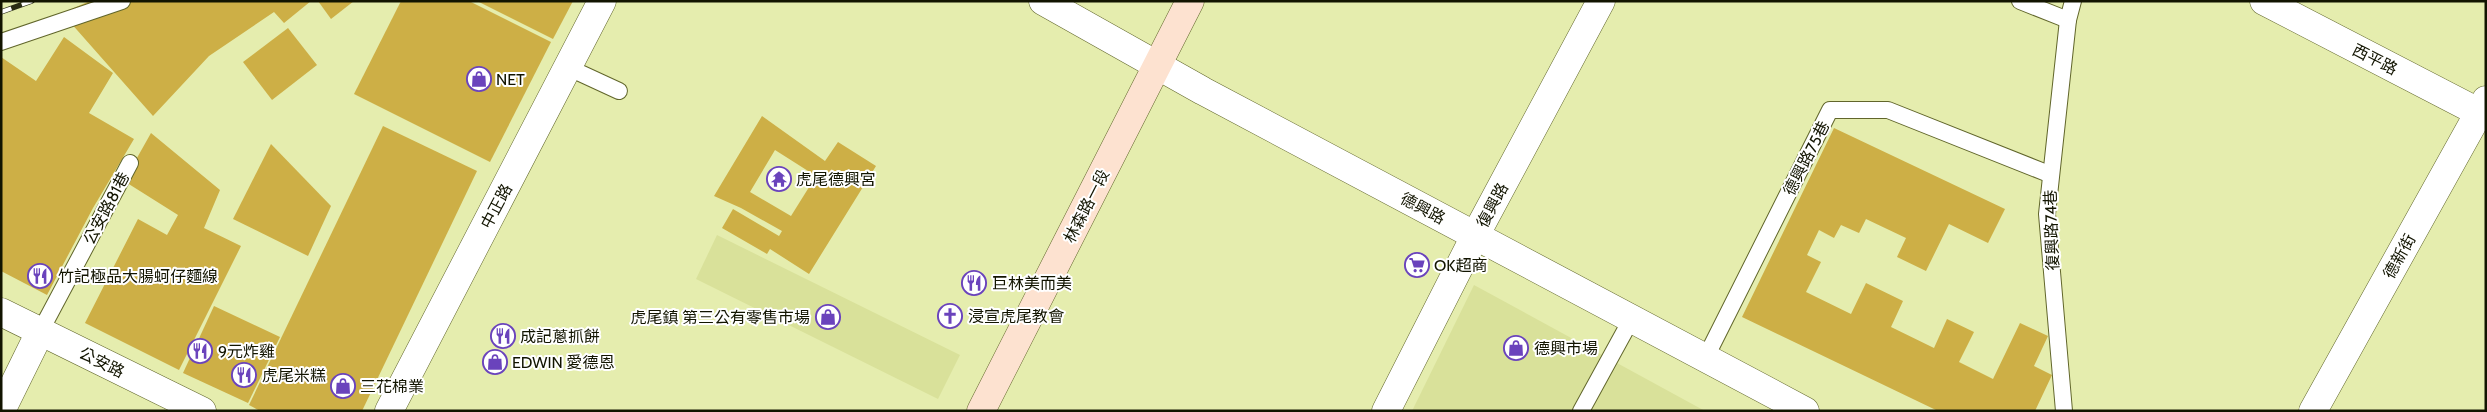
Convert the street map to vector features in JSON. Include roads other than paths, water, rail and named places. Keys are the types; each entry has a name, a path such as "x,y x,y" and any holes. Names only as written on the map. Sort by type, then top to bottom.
{"main road":[{"name":"林森路一段","path":"981,411 1190,1"}],"street":[{"name":"中正路","path":"389,411 602,1"},
{"name":"德興路","path":"1043,1 1157,63 1203,91 1632,318 1791,408"},
{"name":"復興路","path":"1386,411 1475,236 1601,1"},
{"name":"西平路","path":"2264,1 2484,110"},
{"name":"德新街","path":"2313,411 2484,110"},
{"name":"公安路","path":"1,312 202,411"},
{"path":"1,411 40,332"}],"lane":[{"path":"1,42 122,1"},
{"path":"2020,1 2068,20"},
{"name":"復興路74巷","path":"2064,411 2047,214 2068,20 2073,1"},
{"path":"567,67 618,92"},
{"name":"德興路75巷","path":"1706,359 1830,110 1888,110 2050,174"},
{"name":"公安路81巷","path":"40,332 130,163"},
{"path":"1581,411 1632,318"}],"railway":[{"path":"1,12 32,1"}],"place":[{"name":"NET","path":"479,79"},
{"name":"虎尾德興宮","path":"779,179"},
{"name":"OK超商","path":"1417,265"},
{"name":"竹記極品大腸蚵仔麵線","path":"40,276"},
{"name":"巨林美而美","path":"974,283"},
{"name":"浸宣虎尾教會","path":"950,316"},
{"name":"虎尾鎮 第三公有零售市場","path":"828,317"},
{"name":"成記蔥抓餅","path":"503,336"},
{"name":"德興市場","path":"1516,348"},
{"name":"9元炸雞","path":"200,351"},
{"name":"EDWIN 愛德恩","path":"495,362"},
{"name":"虎尾米糕","path":"244,375"},
{"name":"三花棉業","path":"343,386"}]}
